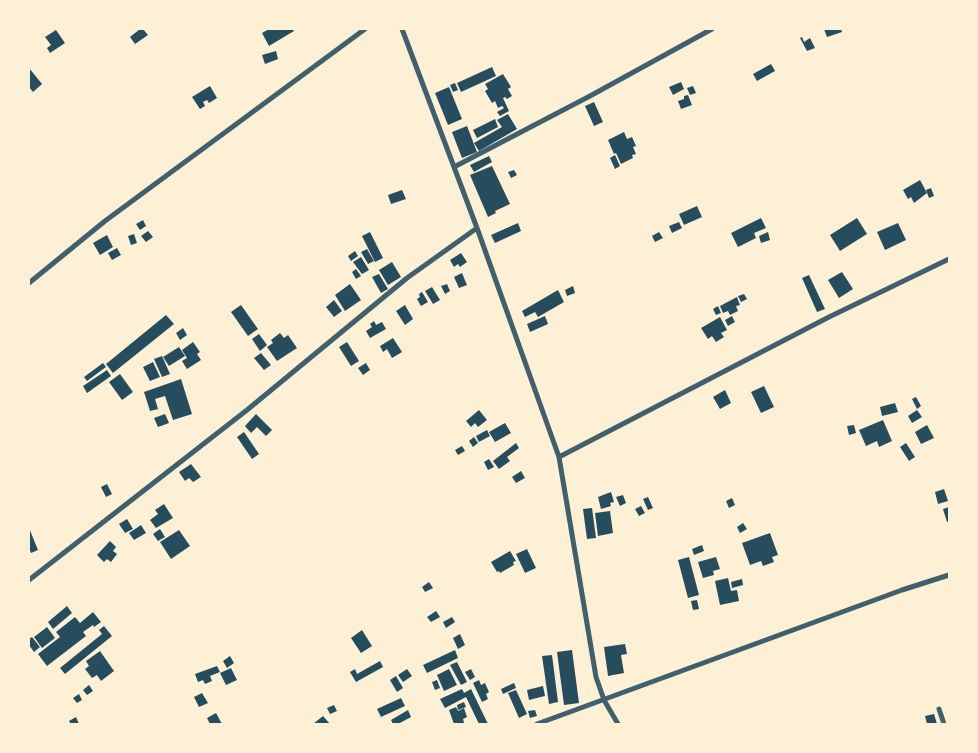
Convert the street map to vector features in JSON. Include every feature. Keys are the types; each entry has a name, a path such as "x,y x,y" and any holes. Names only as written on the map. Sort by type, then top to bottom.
{"street":[{"path":"29,283 113,215 365,29"},
{"path":"402,29 477,228 559,458 596,677 604,700 618,724"},
{"path":"454,167 590,96 712,29"},
{"path":"29,580 246,410 407,278 477,228"},
{"path":"559,458 829,317 949,259"},
{"path":"538,724 893,593 949,575"},
{"path":"939,709 944,724"}],"building":[{"path":"140,29 143,29 148,35 135,44 130,37"},
{"path":"269,29 293,29 294,31 269,46 262,33"},
{"path":"824,29 841,29 842,32 827,37"},
{"path":"56,30 65,43 50,53 47,48 51,45 45,37"},
{"path":"802,37 804,42 810,38 815,48 807,51 800,38"},
{"path":"276,51 278,59 265,64 262,55"},
{"path":"771,64 775,71 757,81 753,74"},
{"path":"492,67 496,76 461,92 457,83"},
{"path":"29,68 42,84 33,92 29,87"},
{"path":"503,74 511,87 508,89 512,96 507,99 503,98 509,111 500,116 497,112 504,108 502,106 498,108 495,101 492,103 485,91 488,89 485,84"},
{"path":"681,82 684,89 673,95 669,87"},
{"path":"455,83 458,90 453,92 450,85"},
{"path":"210,86 217,98 209,103 207,100 203,102 205,106 200,109 192,97"},
{"path":"693,86 696,93 690,95 687,88"},
{"path":"449,87 462,119 448,125 435,93"},
{"path":"688,95 692,105 681,109 678,101"},
{"path":"594,102 603,122 594,126 585,106"},
{"path":"508,114 517,129 479,151 474,143 502,127 497,120"},
{"path":"495,119 498,127 477,138 473,130"},
{"path":"467,126 477,152 462,158 452,132"},
{"path":"624,132 627,139 632,137 636,146 633,147 636,154 632,155 633,158 621,164 608,140"},
{"path":"615,155 620,166 615,169 610,158"},
{"path":"489,156 492,162 474,172 470,165"},
{"path":"492,166 510,204 495,211 496,213 488,217 470,175"},
{"path":"514,170 517,175 511,178 508,172"},
{"path":"920,180 927,193 914,203 911,197 908,199 903,190"},
{"path":"931,188 934,196 929,198 926,190"},
{"path":"402,190 406,199 391,204 388,195"},
{"path":"697,206 702,217 684,225 679,214"},
{"path":"761,218 766,228 754,233 756,238 738,247 731,233"},
{"path":"857,218 867,234 840,251 830,235"},
{"path":"143,220 146,226 140,230 136,224"},
{"path":"679,222 682,228 672,233 669,226"},
{"path":"518,223 521,231 495,243 491,235"},
{"path":"898,223 906,240 885,250 877,232"},
{"path":"148,231 153,237 146,242 141,236"},
{"path":"370,232 383,258 375,262 362,236"},
{"path":"659,232 663,238 655,242 652,236"},
{"path":"768,232 770,240 761,243 759,236"},
{"path":"134,234 137,243 131,245 128,236"},
{"path":"107,235 113,247 100,255 93,243"},
{"path":"117,248 121,255 112,260 108,253"},
{"path":"367,249 374,261 368,264 361,252"},
{"path":"355,251 358,256 351,261 348,256"},
{"path":"461,253 467,262 460,267 458,264 454,267 450,260"},
{"path":"361,257 369,270 362,274 353,262"},
{"path":"392,262 401,277 388,285 379,270"},
{"path":"356,269 361,276 356,279 352,272"},
{"path":"842,272 853,289 839,298 828,280"},
{"path":"462,273 467,285 459,288 454,277"},
{"path":"379,274 388,289 381,293 372,277"},
{"path":"809,275 825,309 817,312 802,278"},
{"path":"350,284 361,300 345,311 335,295"},
{"path":"447,284 450,291 445,294 441,286"},
{"path":"573,286 575,293 567,296 565,290"},
{"path":"432,287 440,300 433,304 425,291"},
{"path":"558,290 564,302 538,317 535,312 525,317 522,311"},
{"path":"422,292 428,302 421,306 417,299"},
{"path":"744,294 747,299 741,302 738,296"},
{"path":"737,297 740,305 736,306 738,311 730,315 728,311 723,313 720,306"},
{"path":"334,300 342,311 334,317 326,307"},
{"path":"241,305 258,329 248,336 231,312"},
{"path":"405,305 413,319 405,325 396,311"},
{"path":"718,306 721,313 716,315 713,309"},
{"path":"166,315 174,324 113,373 106,364"},
{"path":"545,316 548,324 530,332 527,324"},
{"path":"732,316 735,322 728,326 725,320"},
{"path":"720,317 727,330 721,333 724,337 716,342 712,336 708,339 701,328"},
{"path":"374,321 376,325 382,322 386,329 370,338 366,331 372,327 370,324"},
{"path":"183,328 187,335 180,340 176,333"},
{"path":"280,333 284,338 288,335 297,348 277,361 267,347 273,343 271,340"},
{"path":"259,334 267,345 260,351 252,339"},
{"path":"393,338 402,352 392,358 387,349 383,352 380,346"},
{"path":"193,342 200,352 197,354 201,360 187,369 182,361 187,358 182,350"},
{"path":"347,342 359,361 351,366 339,347"},
{"path":"179,347 185,356 169,366 163,357"},
{"path":"261,353 271,365 264,370 254,358"},
{"path":"162,356 170,374 162,377 154,359"},
{"path":"153,362 160,377 150,381 143,367"},
{"path":"103,363 106,367 87,381 84,377"},
{"path":"366,363 370,370 363,375 358,368"},
{"path":"107,370 111,376 87,393 83,386"},
{"path":"120,374 133,392 122,400 109,382"},
{"path":"181,379 192,414 173,420 165,396 155,399 158,409 150,411 144,392"},
{"path":"764,386 774,407 761,413 751,392"},
{"path":"725,390 731,403 720,409 713,397"},
{"path":"916,397 921,406 917,409 912,399"},
{"path":"895,403 898,412 882,416 880,407"},
{"path":"479,410 487,420 478,427 475,423 471,427 466,421"},
{"path":"917,410 922,417 912,423 908,416"},
{"path":"165,414 169,423 158,427 154,418"},
{"path":"256,414 272,430 266,436 257,427 251,433 245,426"},
{"path":"883,420 892,441 879,447 877,441 866,446 859,430"},
{"path":"505,423 511,433 495,442 489,432"},
{"path":"854,425 856,433 849,435 847,426"},
{"path":"927,425 934,438 921,444 915,432"},
{"path":"487,430 490,436 479,442 476,436"},
{"path":"244,432 259,454 252,459 237,437"},
{"path":"474,437 478,443 473,447 469,441"},
{"path":"516,443 519,448 507,457 510,461 499,469 493,461"},
{"path":"906,443 915,457 909,461 900,447"},
{"path":"462,446 465,451 458,455 455,450"},
{"path":"489,459 494,467 488,470 484,462"},
{"path":"191,464 201,477 193,482 189,478 185,481 179,472"},
{"path":"521,471 525,478 516,483 512,477"},
{"path":"107,484 112,494 106,497 101,487"},
{"path":"944,489 948,501 938,504 935,492"},
{"path":"611,492 614,502 610,503 611,506 601,509 598,497"},
{"path":"623,495 626,503 620,506 616,497"},
{"path":"648,497 653,508 648,510 643,499"},
{"path":"732,498 735,505 729,508 726,501"},
{"path":"164,504 173,518 156,528 150,520 158,514 155,510"},
{"path":"641,506 645,513 639,516 635,509"},
{"path":"949,507 949,521 947,522 943,509"},
{"path":"592,508 596,538 587,539 583,509"},
{"path":"610,511 613,533 598,536 595,513"},
{"path":"127,519 133,529 125,533 119,524"},
{"path":"743,523 747,529 740,533 737,527"},
{"path":"141,525 146,533 134,540 129,533"},
{"path":"29,528 38,550 31,553 29,548"},
{"path":"160,529 165,537 158,541 153,534"},
{"path":"179,530 190,546 171,559 160,542"},
{"path":"770,533 778,555 772,557 774,562 763,566 761,561 750,565 742,543"},
{"path":"110,541 116,547 113,551 117,554 111,562 107,559 104,562 97,555"},
{"path":"702,545 704,551 694,555 692,549"},
{"path":"527,549 536,568 525,573 516,554"},
{"path":"510,551 516,561 513,562 514,565 500,573 499,571 497,572 491,562"},
{"path":"689,557 699,595 688,598 678,560"},
{"path":"716,557 720,569 713,571 714,575 703,578 698,562"},
{"path":"728,578 731,591 737,590 739,601 720,605 715,581"},
{"path":"742,579 743,585 732,588 731,582"},
{"path":"429,582 433,588 425,592 422,587"},
{"path":"697,600 699,609 693,610 691,601"},
{"path":"67,606 72,613 53,629 48,622"},
{"path":"436,611 440,617 431,622 427,617"},
{"path":"93,612 101,622 83,632 86,636 47,666 38,654 60,637 56,632 75,617 80,623"},
{"path":"452,617 455,622 446,628 443,622"},
{"path":"104,626 112,636 65,674 60,668 102,634 99,630"},
{"path":"47,627 55,638 42,648 34,637"},
{"path":"362,630 372,646 361,653 351,638"},
{"path":"460,634 465,645 458,649 453,638"},
{"path":"32,637 40,647 34,652 29,645 29,639"},
{"path":"625,644 627,654 621,655 624,673 608,676 604,647"},
{"path":"455,650 458,658 427,673 423,665"},
{"path":"572,650 579,703 564,705 557,652"},
{"path":"100,651 114,671 101,681 97,675 92,678 85,669 89,666 86,661"},
{"path":"552,655 558,702 549,704 542,656"},
{"path":"230,656 234,663 227,668 223,661"},
{"path":"380,661 383,667 356,682 350,672 355,669 357,674"},
{"path":"457,662 467,682 461,685 450,665"},
{"path":"217,666 220,672 210,676 212,681 205,684 203,680 198,682 195,674"},
{"path":"231,668 237,680 226,685 220,673"},
{"path":"407,669 412,676 403,682 398,675"},
{"path":"449,669 457,685 444,691 437,675"},
{"path":"471,669 475,677 470,680 465,672"},
{"path":"396,676 403,688 397,692 390,680"},
{"path":"437,680 440,688 435,690 432,682"},
{"path":"479,680 481,685 485,683 489,692 486,694 488,699 482,702 473,683"},
{"path":"514,683 516,688 503,694 501,689"},
{"path":"89,685 93,691 87,695 83,690"},
{"path":"543,686 545,696 529,700 527,690"},
{"path":"462,689 464,693 471,689 488,724 479,724 466,697 445,708 440,699"},
{"path":"516,690 527,714 519,718 508,693"},
{"path":"202,693 208,703 199,707 194,697"},
{"path":"79,694 82,700 77,703 73,698"},
{"path":"401,698 405,706 381,717 377,709"},
{"path":"464,702 466,707 458,710 457,705"},
{"path":"334,705 337,711 330,714 327,708"},
{"path":"456,707 458,711 464,708 467,717 463,719 464,723 454,724 449,710"},
{"path":"408,710 411,717 398,724 393,724 391,720"},
{"path":"535,710 537,716 530,718 528,711"},
{"path":"216,713 222,724 210,724 207,718"},
{"path":"934,714 937,724 927,724 925,716"},
{"path":"323,716 330,724 313,724"},
{"path":"76,717 79,724 71,724 69,721"}]}
